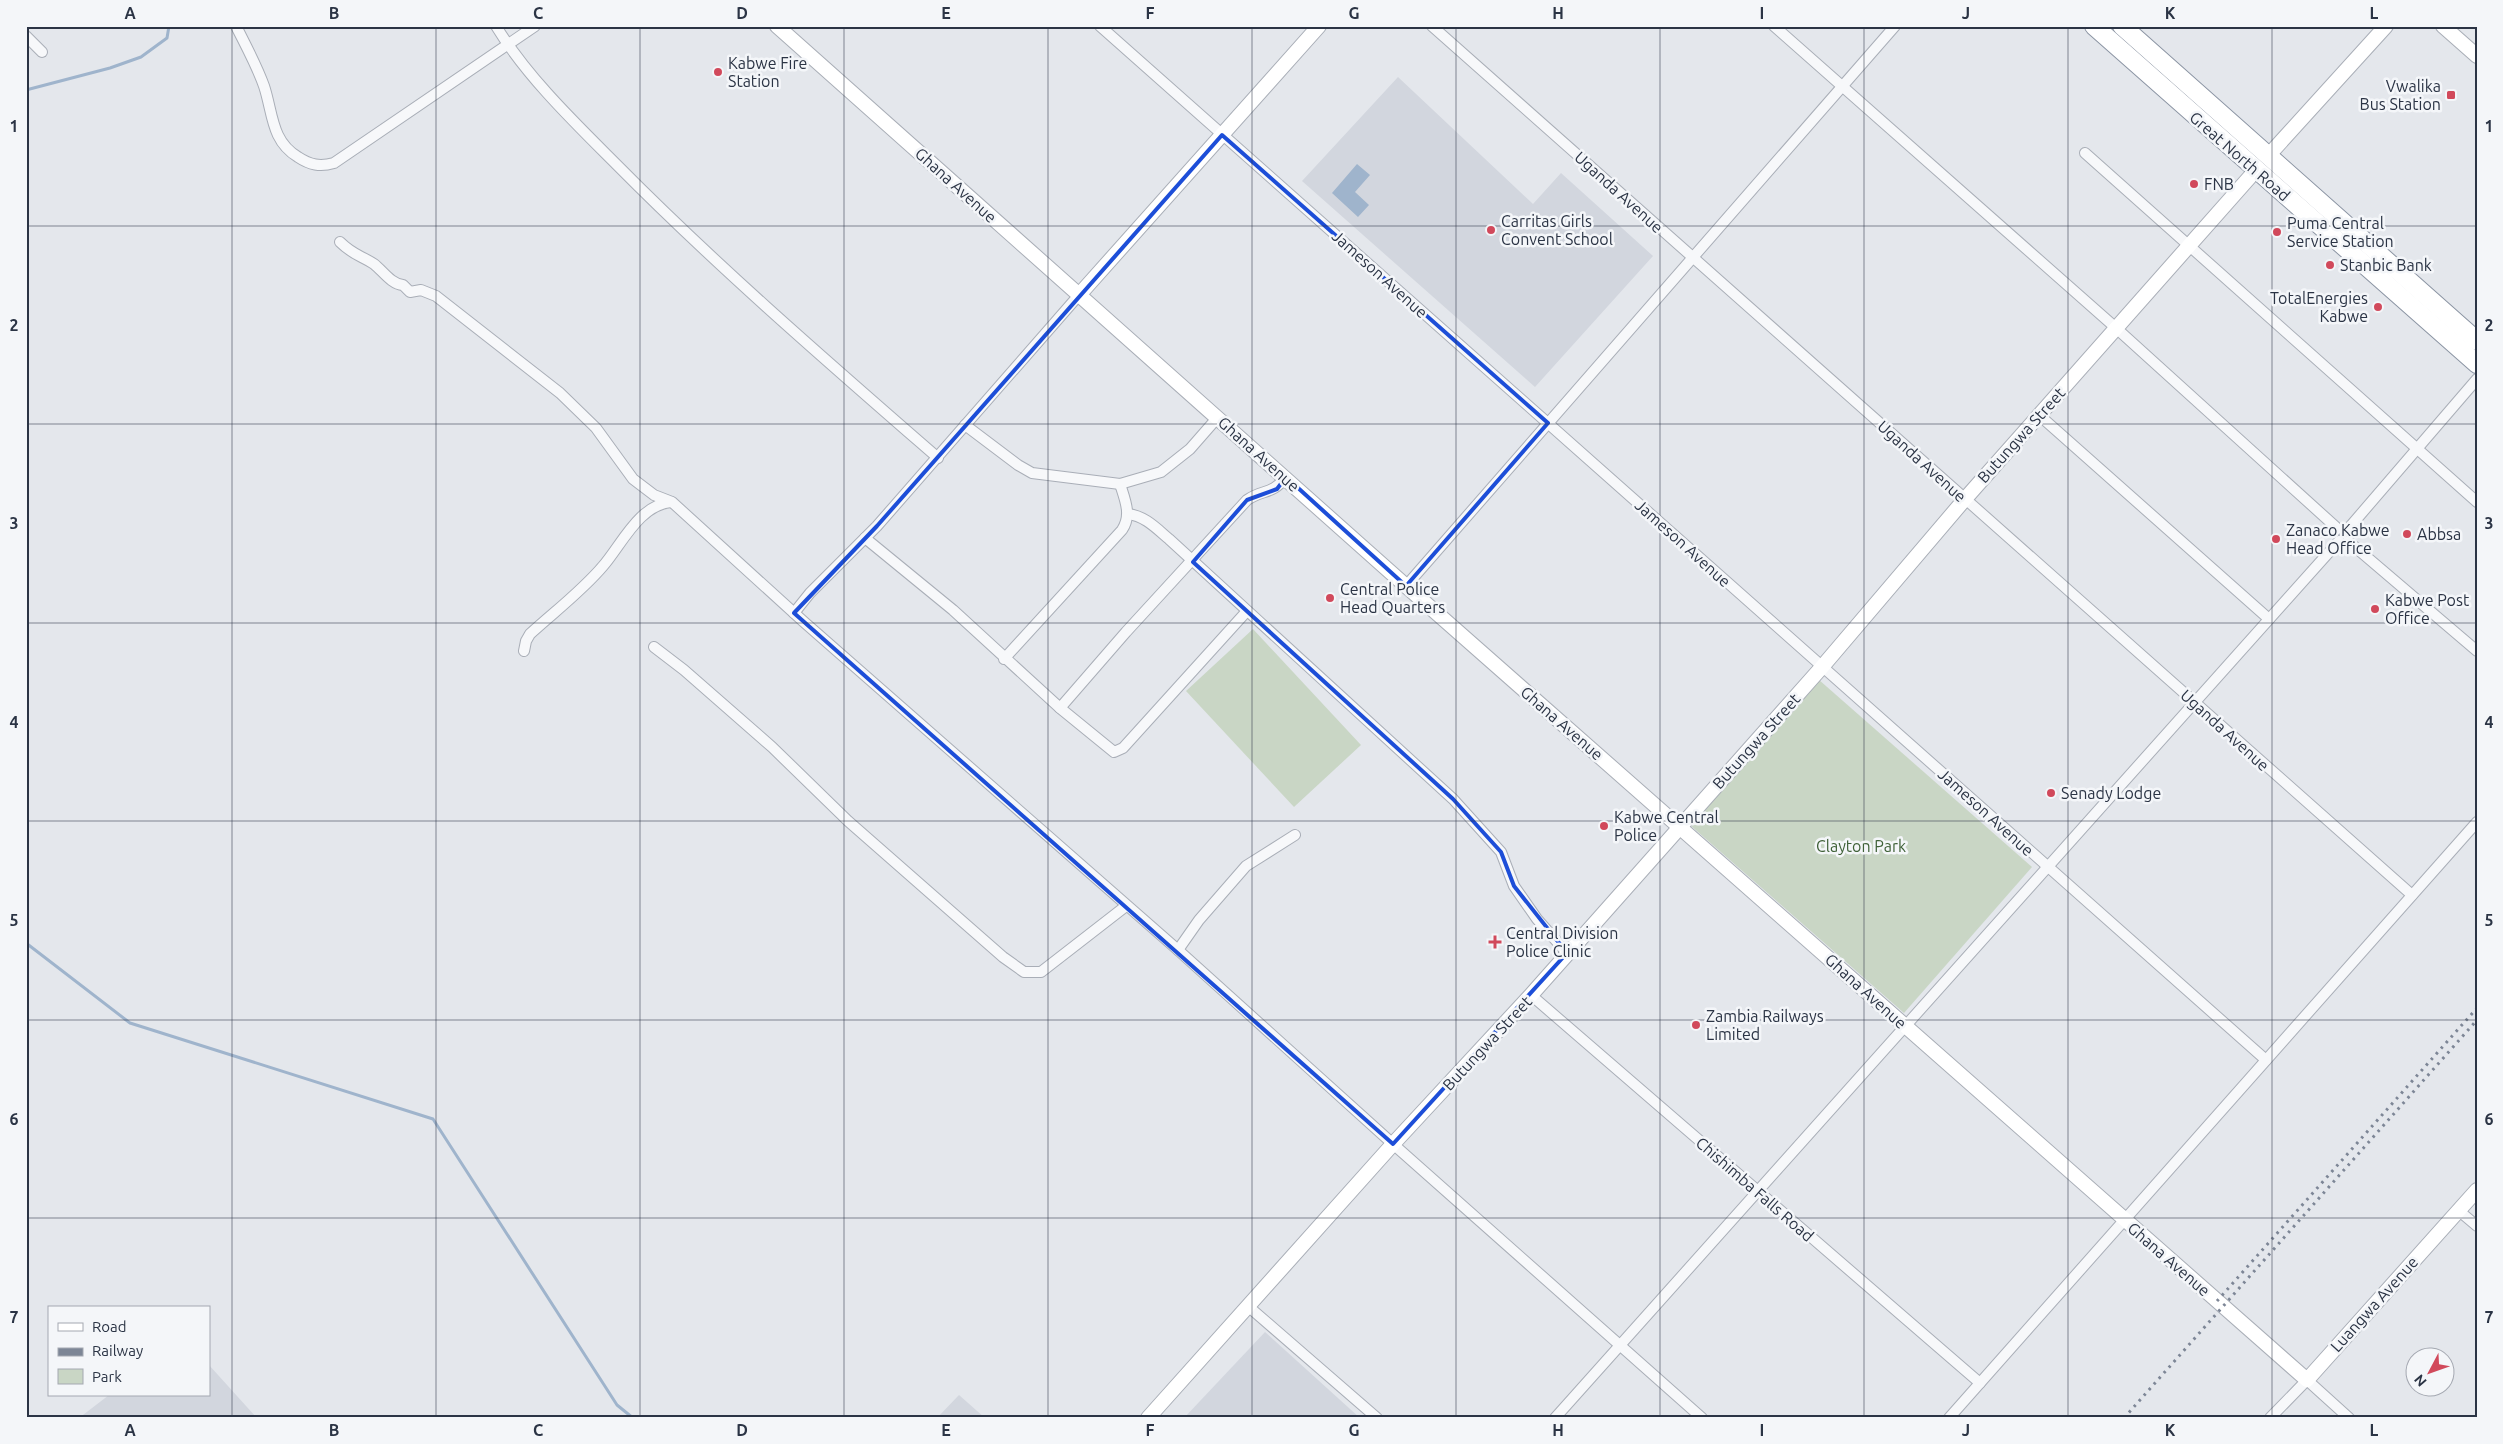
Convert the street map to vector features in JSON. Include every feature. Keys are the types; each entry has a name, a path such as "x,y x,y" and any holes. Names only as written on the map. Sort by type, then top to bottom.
{"highway":[{"name":"Great North Road","path":"2098,27 2114,44 2477,364"},
{"name":"Great North Road","path":"2125,29 2477,341"},
{"path":"2114,44 2114,38 2118,32 2125,29"},
{"path":"2349,251 2355,253 2360,250 2363,245 2362,239"},
{"path":"2370,270 2371,260 2381,256"}],"main road":[{"name":"Ghana Avenue","path":"776,26 1406,586 2307,1380"},
{"path":"1079,294 1319,26"},
{"path":"2268,156 2386,26"},
{"path":"2443,26 2477,56"},
{"name":"Butungwa Street","path":"1148,1418 1393,1144 1532,995 1679,826 1822,667 1965,499 2256,170"},
{"name":"Luangwa Avenue","path":"2307,1380 2477,1190"}],"street":[{"path":"236,26 264,87 271,119 281,143 290,153 305,162 322,166 334,163 535,26"},
{"path":"496,26 507,45 578,126 646,194 744,286 938,458"},
{"name":"Jameson Avenue","path":"1100,26 2266,1060"},
{"name":"Uganda Avenue","path":"1432,26 2412,896"},
{"path":"1774,26 2343,529"},
{"path":"1406,586 1895,26"},
{"path":"26,36 42,52"},
{"path":"2085,153 2188,247 2477,502"},
{"path":"340,242 358,257 373,264 397,285 403,285 410,292 421,290 436,296 560,393 596,428 633,479 654,495 672,502 794,613 1178,950 1702,1418"},
{"path":"794,613 810,593 865,538 938,458 1079,294"},
{"path":"2477,378 2416,449 2343,529 2335,535 2477,651"},
{"path":"2039,415 2269,619"},
{"path":"966,426 1018,465 1032,473 1120,484 1161,472 1190,449 1218,417"},
{"path":"1060,708 1126,632 1193,562 1247,500 1254,495 1277,489 1286,478"},
{"path":"1004,659 1122,530 1127,522 1128,514 1120,484"},
{"path":"524,651 530,634 603,566 623,537 657,505 672,502"},
{"path":"1128,514 1138,515 1148,521 1453,799 1501,852 1514,886 1537,919 1567,953"},
{"path":"865,538 952,610 1004,659 1108,750 1119,751 1247,611"},
{"path":"1555,1418 2194,702 2343,541"},
{"path":"654,647 684,670 765,741 848,821 1003,957 1024,972 1041,972 1126,906"},
{"path":"1949,1418 2477,822"},
{"path":"1178,950 1199,920 1246,866 1269,849 1296,835"},
{"name":"Chishimba Falls Road","path":"1532,995 1980,1383"},
{"path":"2458,1210 2477,1226"},
{"path":"1249,1306 1377,1418"},
{"name":"Luangwa Avenue","path":"2270,1418 2307,1380"},
{"name":"Ghana Avenue","path":"2307,1380 2350,1418"}],"highlighted area":[{"path":"1222,135 1548,423 1406,586 1286,477 1277,489 1247,500 1193,562 1453,799 1501,852 1514,886 1567,953 1393,1144 794,613 877,526"}],"shaded area":[{"name":"Carritas Girls Convent School","path":"1398,77 1533,204 1561,173 1653,256 1535,387 1302,181"},
{"path":"1265,1332 1360,1418 1184,1418"},
{"path":"210,1366 257,1418 79,1418 108,1396 210,1396"},
{"path":"959,1395 985,1418 937,1418"}],"green space":[{"path":"1253,629 1361,745 1294,807 1186,691"},
{"name":"Clayton Park","path":"1818,679 2032,867 1904,1013 1690,825"}],"water":[{"path":"1357,164 1370,175 1355,192 1369,205 1358,217 1332,193"}],"waterway":[{"path":"26,90 110,68 141,57 167,38 169,26"},
{"path":"26,943 130,1023 433,1119 617,1405 633,1418"}],"railway":[{"path":"2217,1301 2477,1008"},
{"path":"2124,1418 2477,1020"}],"place":[{"name":"Kabwe Fire Station","path":"718,72"},
{"name":"Vwalika Bus Station","path":"2451,95"},
{"name":"FNB","path":"2194,184"},
{"name":"Carritas Girls Convent School","path":"1491,230"},
{"name":"Puma Central Service Station","path":"2277,232"},
{"name":"Stanbic Bank","path":"2330,265"},
{"name":"TotalEnergies Kabwe","path":"2378,307"},
{"name":"Abbsa","path":"2407,534"},
{"name":"Zanaco Kabwe Head Office","path":"2276,539"},
{"name":"Central Police Head Quarters","path":"1330,598"},
{"name":"Kabwe Post Office","path":"2375,609"},
{"name":"Senady Lodge","path":"2051,793"},
{"name":"Kabwe Central Police","path":"1604,826"},
{"name":"Central Division Police Clinic","path":"1495,942"},
{"name":"Zambia Railways Limited","path":"1696,1025"}]}
